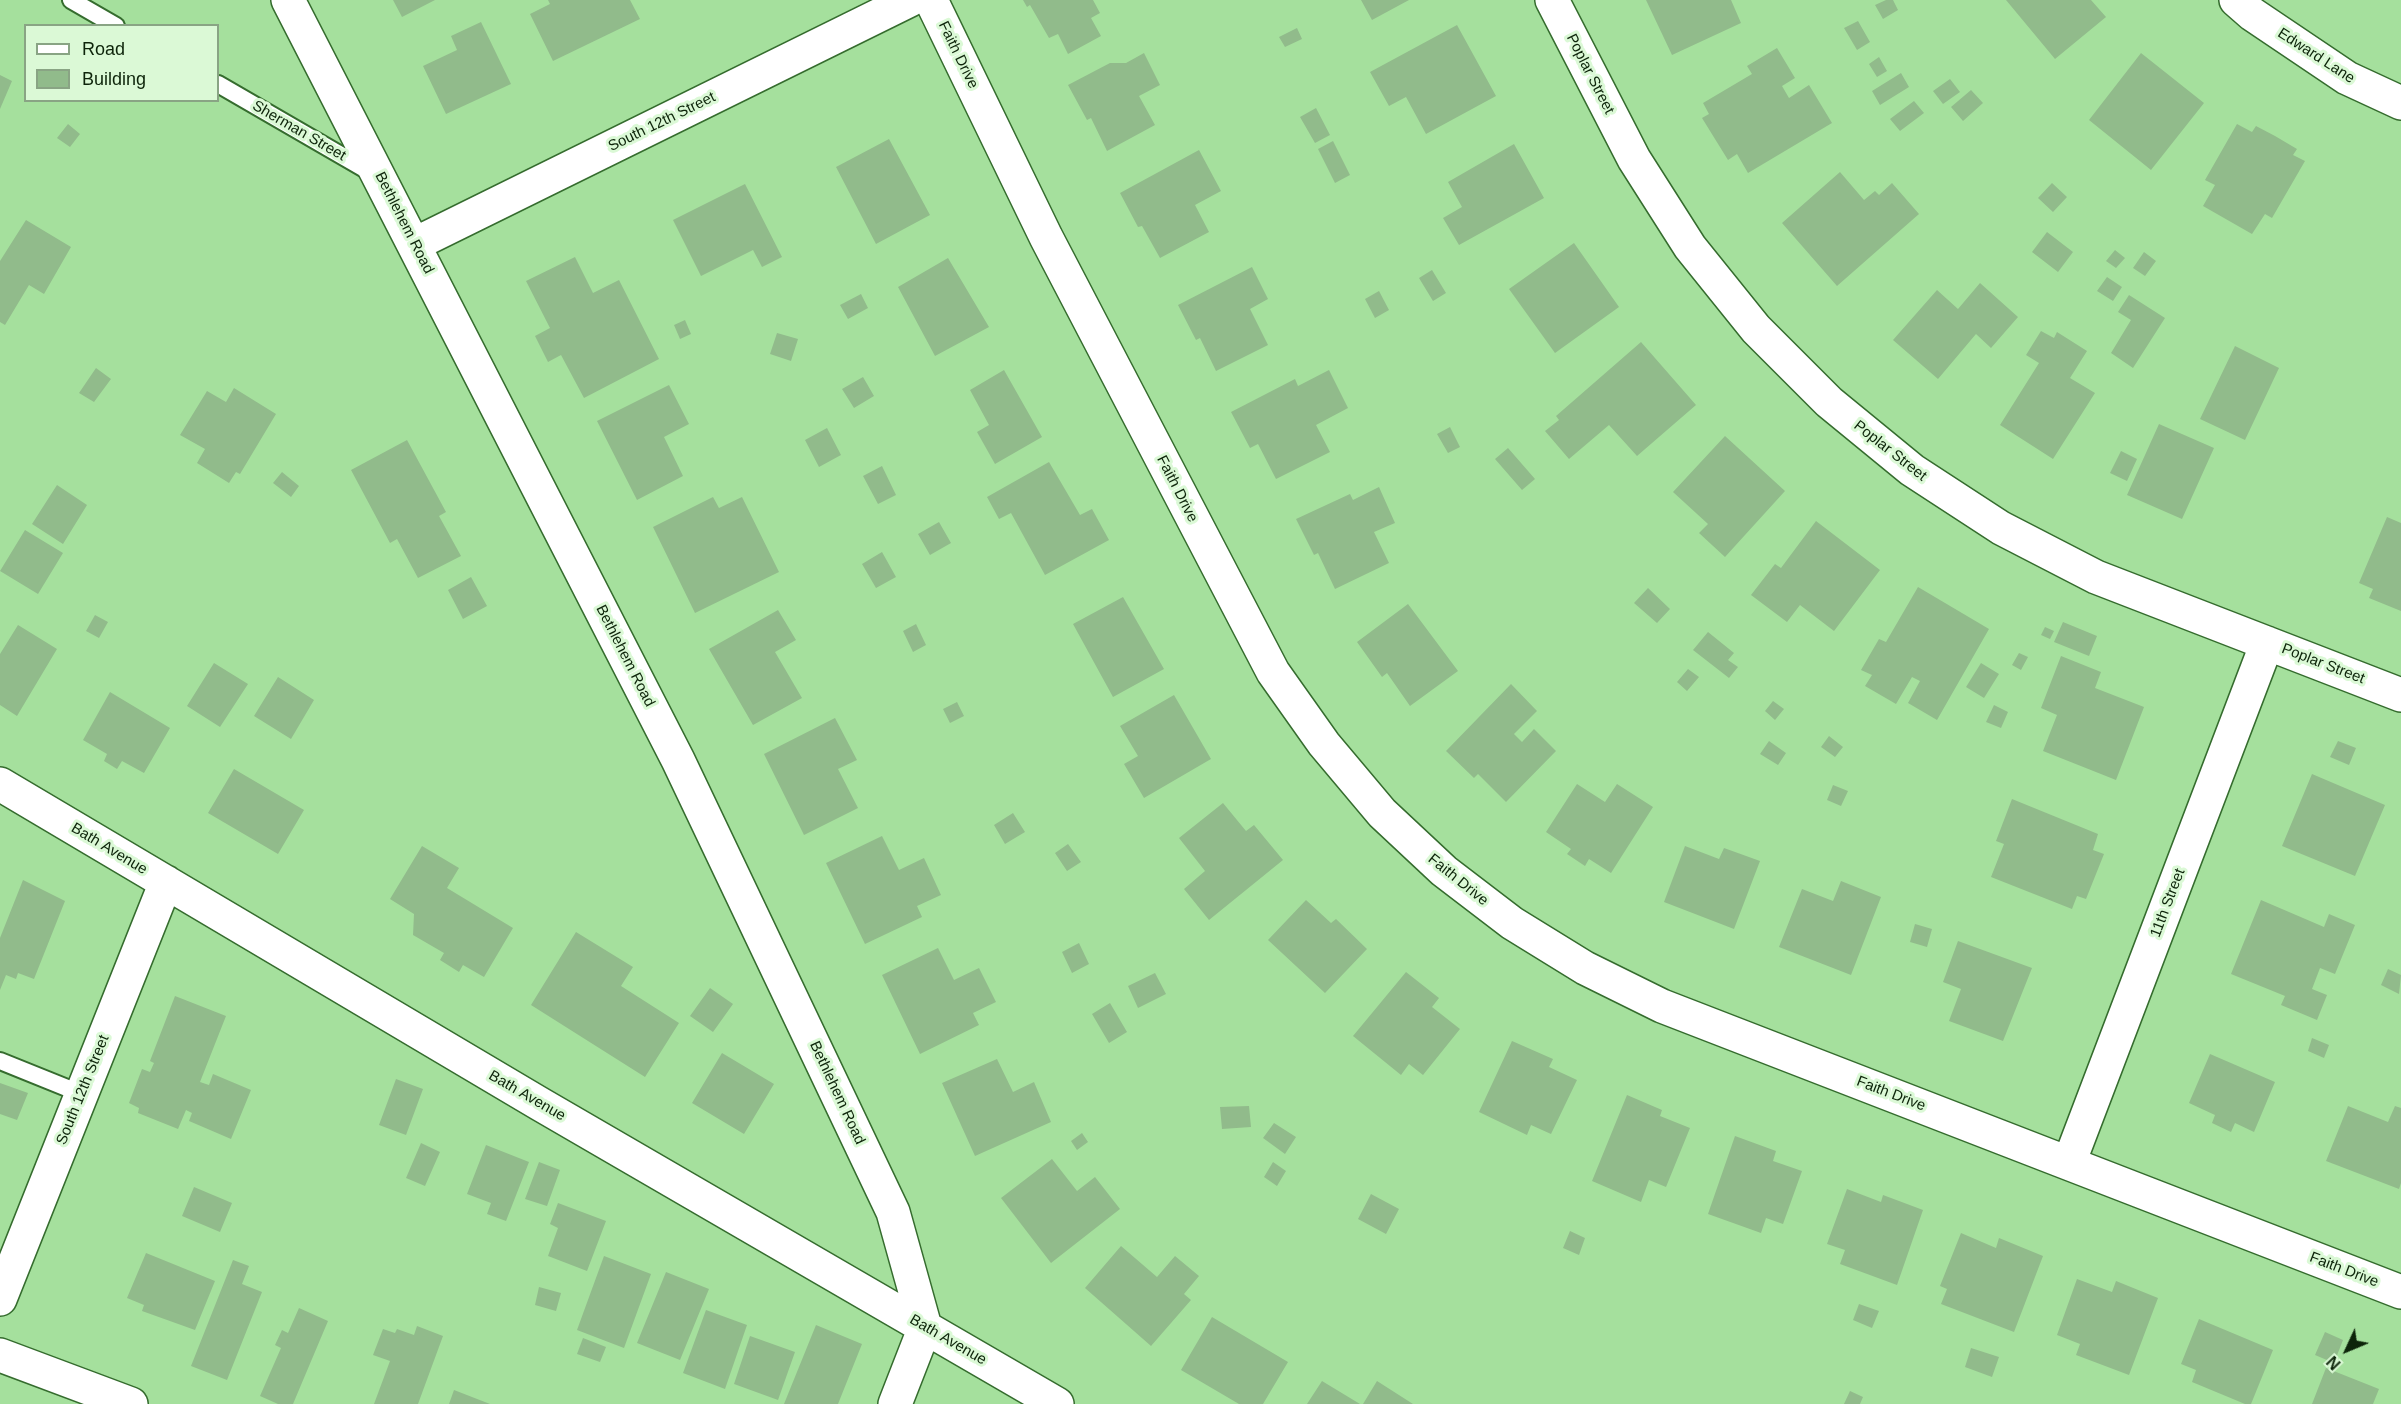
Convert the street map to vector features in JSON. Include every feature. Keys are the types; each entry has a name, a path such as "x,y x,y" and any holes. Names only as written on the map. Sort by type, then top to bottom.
{"street":[{"name":"Bethlehem Road","path":"288,0 678,760 893,1212 925,1327"},
{"name":"South 12th Street","path":"415,244 910,0"},
{"name":"Faith Drive","path":"931,0 1052,248 1273,672 1324,744 1382,813 1444,871 1495,910 1585,968 1662,1006 2401,1292"},
{"name":"Poplar Street","path":"1552,0 1634,159 1690,247 1756,328 1829,402 1912,470 2001,528 2096,577 2401,694"},
{"name":"Edward Lane","path":"2236,0 2252,15 2347,78 2401,103"},
{"name":"11th Street","path":"2069,1163 2267,643"},
{"name":"Bath Avenue","path":"0,784 540,1104 1057,1404"},
{"name":"South 12th Street","path":"0,1299 166,882"},
{"path":"895,1404 925,1327"},
{"path":"0,1355 131,1404"}],"lane":[{"path":"71,0 113,24"},
{"name":"Sherman Street","path":"219,85 381,178"},
{"path":"0,1061 82,1094"}],"building":[{"path":"393,0 435,0 402,17"},
{"path":"548,0 630,0 640,19 553,61 530,14 550,4"},
{"path":"1023,0 1093,0 1100,13 1091,18 1101,36 1068,54 1058,34 1049,38 1030,5 1027,7"},
{"path":"1361,0 1409,0 1372,20"},
{"path":"1646,0 1731,0 1741,23 1672,55"},
{"path":"1886,0 1893,0 1898,10 1883,19 1875,5"},
{"path":"2006,0 2091,0 2106,17 2055,59"},
{"path":"1858,21 1870,42 1857,50 1844,28"},
{"path":"481,22 511,84 446,114 423,66 457,50 451,36"},
{"path":"1457,25 1496,96 1426,134 1406,97 1389,106 1370,72"},
{"path":"1297,28 1302,39 1285,47 1279,37"},
{"path":"1777,48 1795,78 1782,86 1789,98 1809,85 1832,123 1748,173 1737,154 1728,160 1702,118 1709,114 1703,103 1752,74 1747,66"},
{"path":"1144,53 1160,85 1139,96 1155,125 1107,151 1091,118 1087,120 1068,85 1110,63 1126,63"},
{"path":"2141,53 2204,103 2151,170 2089,120"},
{"path":"1879,57 1887,71 1877,77 1869,64"},
{"path":"1901,73 1909,87 1880,105 1872,91"},
{"path":"0,75 12,81 0,109"},
{"path":"1950,79 1960,92 1943,104 1933,91"},
{"path":"1971,90 1983,103 1963,121 1951,107"},
{"path":"1914,101 1924,113 1900,131 1890,119"},
{"path":"1316,108 1330,135 1315,143 1300,117"},
{"path":"68,124 80,134 70,147 57,138"},
{"path":"2237,124 2252,132 2256,126 2275,136 2297,149 2293,155 2305,161 2272,218 2265,214 2252,234 2203,206 2215,185 2205,180"},
{"path":"889,139 930,215 876,244 836,167"},
{"path":"1333,141 1350,175 1335,183 1318,149"},
{"path":"1514,144 1544,198 1459,245 1443,218 1462,207 1448,182"},
{"path":"1199,150 1221,191 1195,205 1209,232 1160,258 1142,226 1138,227 1120,193"},
{"path":"1840,172 1864,200 1875,191 1879,195 1892,183 1919,214 1837,286 1782,223"},
{"path":"2052,183 2067,197 2053,212 2038,198"},
{"path":"745,184 782,257 762,267 753,250 701,276 673,220"},
{"path":"26,220 71,247 44,294 29,285 5,325 0,322 0,261"},
{"path":"2047,232 2073,252 2058,272 2032,252"},
{"path":"1574,243 1619,307 1555,353 1509,289"},
{"path":"2115,250 2125,258 2116,268 2106,261"},
{"path":"2144,252 2156,261 2145,276 2133,268"},
{"path":"575,257 593,293 619,280 659,359 584,398 561,355 548,362 535,336 550,328 526,281"},
{"path":"948,258 989,327 935,356 898,287"},
{"path":"1252,267 1268,299 1250,309 1268,345 1216,371 1200,338 1196,340 1178,305"},
{"path":"1432,270 1446,293 1433,301 1419,278"},
{"path":"2107,277 2122,287 2113,301 2097,291"},
{"path":"1980,283 2018,317 1991,348 1976,334 1938,379 1893,340 1937,290 1958,309"},
{"path":"1379,291 1389,310 1375,318 1365,299"},
{"path":"861,294 868,308 848,319 840,305"},
{"path":"2129,295 2165,318 2133,368 2111,353 2131,320 2118,312"},
{"path":"685,320 691,334 680,339 674,325"},
{"path":"2041,331 2054,338 2057,332 2087,351 2070,378 2095,393 2053,459 2000,425 2039,363 2026,355"},
{"path":"777,333 798,339 791,361 770,354"},
{"path":"1641,342 1696,405 1637,456 1609,425 1569,459 1545,431 1559,420 1556,416"},
{"path":"2235,346 2279,368 2245,440 2200,419"},
{"path":"96,368 111,379 94,402 79,393"},
{"path":"1004,370 1042,437 995,464 977,432 989,425 970,390"},
{"path":"1329,370 1348,408 1316,425 1330,452 1276,479 1258,444 1250,448 1231,412 1295,379 1298,386"},
{"path":"863,377 874,396 854,408 842,389"},
{"path":"669,385 689,424 664,437 683,476 637,500 597,421"},
{"path":"234,388 276,414 240,474 236,472 229,483 197,463 205,449 180,435 207,391 226,402"},
{"path":"2159,424 2214,448 2182,519 2127,495"},
{"path":"1450,427 1460,447 1448,453 1437,434"},
{"path":"827,428 841,455 819,467 805,440"},
{"path":"1725,436 1785,491 1725,557 1699,533 1708,524 1673,492"},
{"path":"407,440 446,512 439,516 461,556 418,578 397,539 390,543 351,470"},
{"path":"1508,448 1535,479 1522,490 1495,459"},
{"path":"2121,451 2137,459 2127,481 2110,473"},
{"path":"1049,462 1080,515 1092,509 1109,540 1045,575 1011,513 999,519 987,497"},
{"path":"882,466 896,495 878,504 863,476"},
{"path":"282,472 299,486 291,497 273,483"},
{"path":"57,485 87,505 63,544 32,524"},
{"path":"1379,487 1395,523 1374,532 1389,563 1335,589 1318,553 1314,555 1296,519 1350,494 1353,500"},
{"path":"713,497 719,508 742,497 779,572 695,613 653,527"},
{"path":"2387,517 2401,523 2401,611 2369,598 2373,589 2359,583"},
{"path":"1816,521 1880,570 1834,631 1800,605 1787,622 1751,595 1775,564 1781,568"},
{"path":"939,522 951,543 930,555 918,534"},
{"path":"25,530 63,553 38,594 0,571"},
{"path":"882,552 896,577 876,588 862,564"},
{"path":"471,577 487,606 463,619 448,590"},
{"path":"1918,587 1989,629 1937,720 1908,703 1920,681 1912,677 1896,704 1865,686 1872,675 1861,670 1879,639 1886,642"},
{"path":"1648,588 1670,609 1657,623 1634,603"},
{"path":"1123,597 1164,669 1113,697 1073,624"},
{"path":"1408,604 1458,671 1410,706 1387,673 1382,677 1357,642"},
{"path":"778,610 796,640 775,652 802,698 753,725 709,649"},
{"path":"95,615 108,622 99,638 86,631"},
{"path":"2063,622 2097,636 2089,656 2054,642"},
{"path":"916,624 926,645 913,652 903,631"},
{"path":"18,625 57,649 17,716 0,705 0,654"},
{"path":"2045,627 2054,631 2050,639 2041,635"},
{"path":"1708,632 1734,653 1728,660 1738,667 1729,678 1693,650"},
{"path":"2019,653 2028,657 2021,670 2012,665"},
{"path":"2061,656 2101,672 2095,688 2144,707 2116,780 2043,751 2057,715 2041,708"},
{"path":"214,663 248,684 220,727 187,706"},
{"path":"1981,663 1999,674 1984,698 1966,687"},
{"path":"1688,669 1699,677 1687,691 1677,682"},
{"path":"278,677 314,700 291,739 254,716"},
{"path":"1511,684 1537,711 1514,734 1522,742 1534,729 1556,751 1506,802 1478,774 1474,778 1446,751"},
{"path":"110,692 170,728 144,773 122,761 117,769 104,761 107,754 83,740"},
{"path":"1174,695 1211,759 1144,798 1124,764 1138,756 1120,726"},
{"path":"1773,701 1784,709 1775,720 1765,711"},
{"path":"957,702 964,716 950,723 943,709"},
{"path":"1994,705 2008,712 2001,728 1986,722"},
{"path":"835,718 857,760 838,769 858,808 804,835 764,754"},
{"path":"1829,736 1843,747 1835,757 1821,747"},
{"path":"1769,741 1786,753 1778,765 1760,754"},
{"path":"2338,741 2356,748 2349,765 2330,757"},
{"path":"234,769 304,810 278,854 208,813"},
{"path":"2312,774 2385,805 2355,876 2282,846"},
{"path":"1577,784 1605,802 1617,784 1653,807 1611,873 1589,859 1585,866 1567,854 1571,849 1546,832"},
{"path":"1833,785 1848,791 1841,806 1827,800"},
{"path":"2012,799 2098,834 2093,850 2104,854 2086,899 2077,896 2072,909 1991,877 2004,844 1996,841"},
{"path":"1223,803 1246,831 1254,825 1283,860 1209,920 1184,889 1205,871 1179,838"},
{"path":"1013,813 1025,832 1005,844 994,825"},
{"path":"882,836 899,870 924,858 941,895 917,906 922,917 865,944 826,863"},
{"path":"1068,844 1081,862 1067,871 1055,853"},
{"path":"422,846 459,868 447,888 513,928 484,977 463,965 459,972 440,960 444,953 413,935 414,914 390,899"},
{"path":"1685,846 1719,859 1724,848 1760,861 1734,929 1664,902"},
{"path":"23,880 65,901 34,979 18,973 16,979 6,975 0,990 0,938"},
{"path":"1841,881 1881,897 1851,975 1779,947 1802,889 1833,901"},
{"path":"1306,900 1331,923 1336,919 1367,949 1325,993 1268,940"},
{"path":"2261,900 2324,927 2329,914 2355,925 2335,974 2320,968 2312,989 2327,995 2317,1020 2281,1005 2285,996 2231,974"},
{"path":"1915,924 1932,929 1927,947 1910,942"},
{"path":"576,932 633,967 621,986 679,1023 645,1077 531,1005"},
{"path":"1958,941 2032,968 2003,1041 1949,1021 1961,989 1943,982"},
{"path":"1079,943 1089,964 1072,973 1062,952"},
{"path":"938,948 954,980 979,968 996,1002 973,1013 979,1025 920,1054 882,975"},
{"path":"2388,969 2401,975 2399,994 2381,985"},
{"path":"1406,972 1439,998 1432,1007 1460,1029 1423,1075 1409,1064 1401,1075 1353,1036"},
{"path":"1155,973 1166,994 1138,1008 1128,986"},
{"path":"710,988 733,1004 713,1032 690,1016"},
{"path":"175,996 226,1016 200,1082 209,1085 213,1074 251,1090 231,1139 189,1121 192,1113 186,1110 178,1129 138,1113 139,1108 129,1103 142,1069 150,1072 154,1063 150,1061"},
{"path":"1110,1003 1127,1032 1109,1043 1092,1014"},
{"path":"2312,1038 2329,1045 2324,1058 2308,1051"},
{"path":"1512,1041 1553,1059 1549,1067 1577,1080 1551,1134 1531,1125 1527,1135 1479,1112"},
{"path":"722,1053 774,1084 744,1134 692,1103"},
{"path":"2210,1054 2275,1082 2254,1132 2235,1123 2231,1132 2212,1123 2215,1115 2189,1103"},
{"path":"997,1059 1013,1092 1034,1082 1051,1122 975,1156 942,1083"},
{"path":"396,1079 423,1089 406,1135 379,1125"},
{"path":"0,1083 28,1093 17,1120 0,1114"},
{"path":"1627,1095 1662,1110 1660,1116 1690,1128 1666,1187 1649,1180 1641,1202 1592,1181"},
{"path":"1249,1106 1251,1127 1222,1129 1220,1107"},
{"path":"2348,1106 2388,1122 2395,1106 2401,1108 2401,1183 2399,1189 2326,1161"},
{"path":"1274,1123 1296,1137 1285,1154 1263,1138"},
{"path":"1082,1133 1088,1142 1077,1150 1071,1141"},
{"path":"1735,1136 1776,1151 1773,1161 1802,1171 1783,1224 1766,1218 1761,1233 1708,1214"},
{"path":"421,1143 440,1152 425,1186 406,1178"},
{"path":"486,1145 529,1162 506,1221 487,1214 491,1203 467,1194"},
{"path":"1052,1159 1077,1191 1095,1177 1120,1209 1051,1263 1001,1198"},
{"path":"539,1162 560,1170 547,1206 525,1199"},
{"path":"1273,1162 1286,1171 1277,1186 1264,1177"},
{"path":"194,1187 232,1203 220,1232 182,1216"},
{"path":"1847,1189 1881,1202 1883,1195 1923,1210 1897,1285 1840,1264 1845,1250 1827,1244"},
{"path":"1371,1194 1399,1209 1386,1234 1358,1219"},
{"path":"558,1203 606,1221 587,1271 548,1256 558,1228 550,1224"},
{"path":"1570,1231 1585,1238 1579,1255 1563,1248"},
{"path":"1961,1233 1996,1248 1999,1238 2043,1256 2014,1332 1941,1304 1947,1289 1940,1286"},
{"path":"1121,1246 1157,1277 1175,1256 1199,1276 1184,1294 1191,1300 1151,1346 1085,1288"},
{"path":"146,1253 215,1281 195,1330 142,1311 144,1305 127,1298"},
{"path":"604,1256 651,1274 624,1348 577,1330"},
{"path":"233,1260 249,1266 242,1284 262,1292 227,1380 191,1366"},
{"path":"666,1272 709,1289 680,1360 637,1343"},
{"path":"2077,1279 2112,1292 2116,1281 2158,1298 2129,1375 2076,1355 2080,1344 2057,1335"},
{"path":"539,1287 561,1293 556,1311 535,1305"},
{"path":"1859,1304 1879,1311 1872,1328 1853,1320"},
{"path":"299,1308 328,1321 293,1404 278,1404 260,1396 281,1348 275,1345 282,1330 288,1333"},
{"path":"706,1310 747,1325 725,1389 683,1373"},
{"path":"1212,1317 1288,1362 1263,1404 1239,1404 1181,1370"},
{"path":"2199,1319 2273,1350 2251,1404 2245,1404 2192,1382 2196,1370 2181,1364"},
{"path":"816,1325 862,1344 838,1404 784,1404"},
{"path":"417,1326 443,1336 418,1404 374,1404 390,1361 373,1355 383,1329 395,1333 397,1329 414,1335"},
{"path":"2325,1332 2343,1340 2334,1363 2315,1355"},
{"path":"750,1336 795,1352 778,1400 734,1384"},
{"path":"583,1338 606,1347 600,1362 577,1354"},
{"path":"1971,1348 1999,1357 1992,1377 1965,1367"},
{"path":"2326,1368 2379,1389 2373,1404 2312,1404"},
{"path":"1322,1381 1360,1404 1307,1404"},
{"path":"1377,1381 1413,1404 1363,1404"},
{"path":"454,1390 490,1404 449,1404"},
{"path":"1850,1391 1863,1397 1860,1404 1844,1404"}]}
